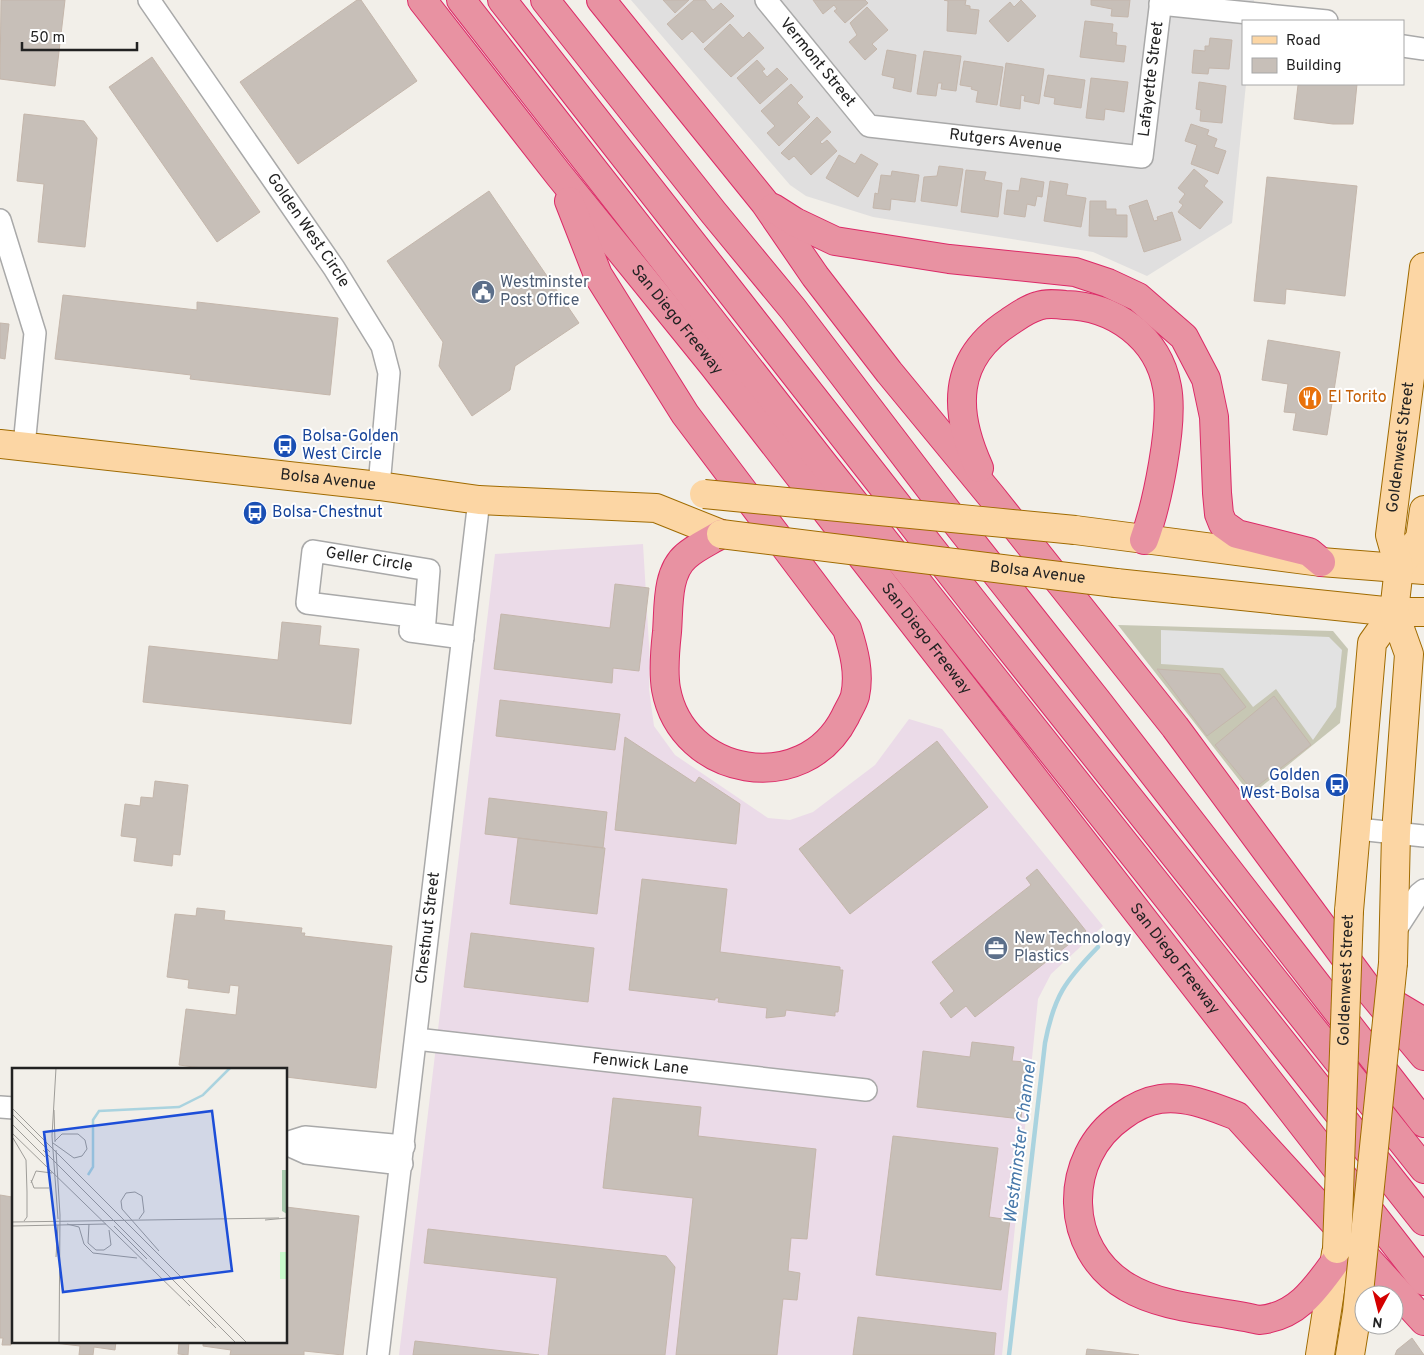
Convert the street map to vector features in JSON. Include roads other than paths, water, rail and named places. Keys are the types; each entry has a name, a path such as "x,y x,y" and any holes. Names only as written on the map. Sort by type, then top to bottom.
{"highway":[{"name":"San Diego Freeway","path":"422,0 559,175 713,365 1424,1281"},
{"path":"461,0 828,470 1424,1222"},
{"path":"502,0 788,368 1424,1169"},
{"path":"545,0 713,212 794,309 941,504 1098,702 1424,1123"},
{"path":"601,0 765,203 820,283 889,372 992,497 1175,727 1369,990 1424,1056"},
{"path":"559,175 598,275 685,414 847,629 854,650 857,674 855,697 841,725 827,743 805,759 775,768 745,768 722,760 696,745 676,716 666,689 665,649 673,578 684,557 721,534"},
{"path":"765,203 795,222 835,242 949,259 1075,272 1108,283 1138,298 1162,316 1184,337 1206,379 1214,417 1219,514 1224,524 1237,534 1309,552 1321,562"},
{"path":"656,248 695,316 713,365"},
{"path":"992,497 972,454 963,425 962,395 967,366 982,344 998,329 1028,309 1040,305 1086,306 1110,314 1129,324 1154,354 1167,386 1169,421 1150,524 1144,540"},
{"path":"1145,817 1296,958"},
{"path":"1369,990 1424,1022"},
{"path":"1336,1256 1313,1292 1294,1309 1272,1319 1259,1320 1143,1296 1112,1276 1096,1260 1085,1241 1077,1205 1082,1168 1093,1144 1110,1124 1132,1109 1160,1099 1199,1102 1237,1116 1424,1321"}],"main road":[{"name":"Goldenwest Street","path":"1412,569 1390,535 1424,266"},
{"name":"Bolsa Avenue","path":"12,445 379,486 479,500 656,508 704,494 1075,530 1321,562 1412,569"},
{"name":"Bolsa Avenue","path":"656,508 721,534 1116,583 1394,612 1424,612"},
{"name":"Goldenwest Street","path":"1320,1355 1336,1256 1351,870 1358,829 1372,642 1394,612 1412,569 1420,538 1424,510"},
{"name":"Goldenwest Street","path":"1350,1355 1357,1312 1396,931 1396,833 1409,654 1394,612"}],"street":[{"name":"Golden West Circle","path":"150,0 334,268 382,346 389,373 379,486"},
{"name":"Vermont Street","path":"766,0 869,126"},
{"path":"1161,2 1318,20"},
{"name":"Lafayette Street","path":"1142,157 1161,2"},
{"path":"1404,46 1424,49"},
{"name":"Rutgers Avenue","path":"869,126 1142,157"},
{"path":"0,220 35,333 12,445"},
{"name":"Chestnut Street","path":"378,1355 479,500"},
{"name":"Geller Circle","path":"313,551 429,570 424,633 410,631 412,616 307,603 313,551"},
{"path":"424,633 463,638"},
{"path":"1358,829 1424,836"},
{"path":"1396,931 1419,894 1424,890"},
{"name":"Fenwick Lane","path":"416,1039 866,1090"},
{"path":"288,1142 305,1137 403,1155"}],"waterway":[{"name":"Westminster Channel","path":"1009,1355 1045,1043 1052,1013 1062,990 1098,947"}],"place":[{"name":"Westminster Post Office","path":"483,292"},
{"name":"El Torito","path":"1310,398"},
{"name":"Bolsa-Golden West Circle","path":"285,446"},
{"name":"Bolsa-Chestnut","path":"255,513"},
{"name":"Golden West-Bolsa","path":"1337,785"},
{"name":"New Technology Plastics","path":"996,948"}]}
